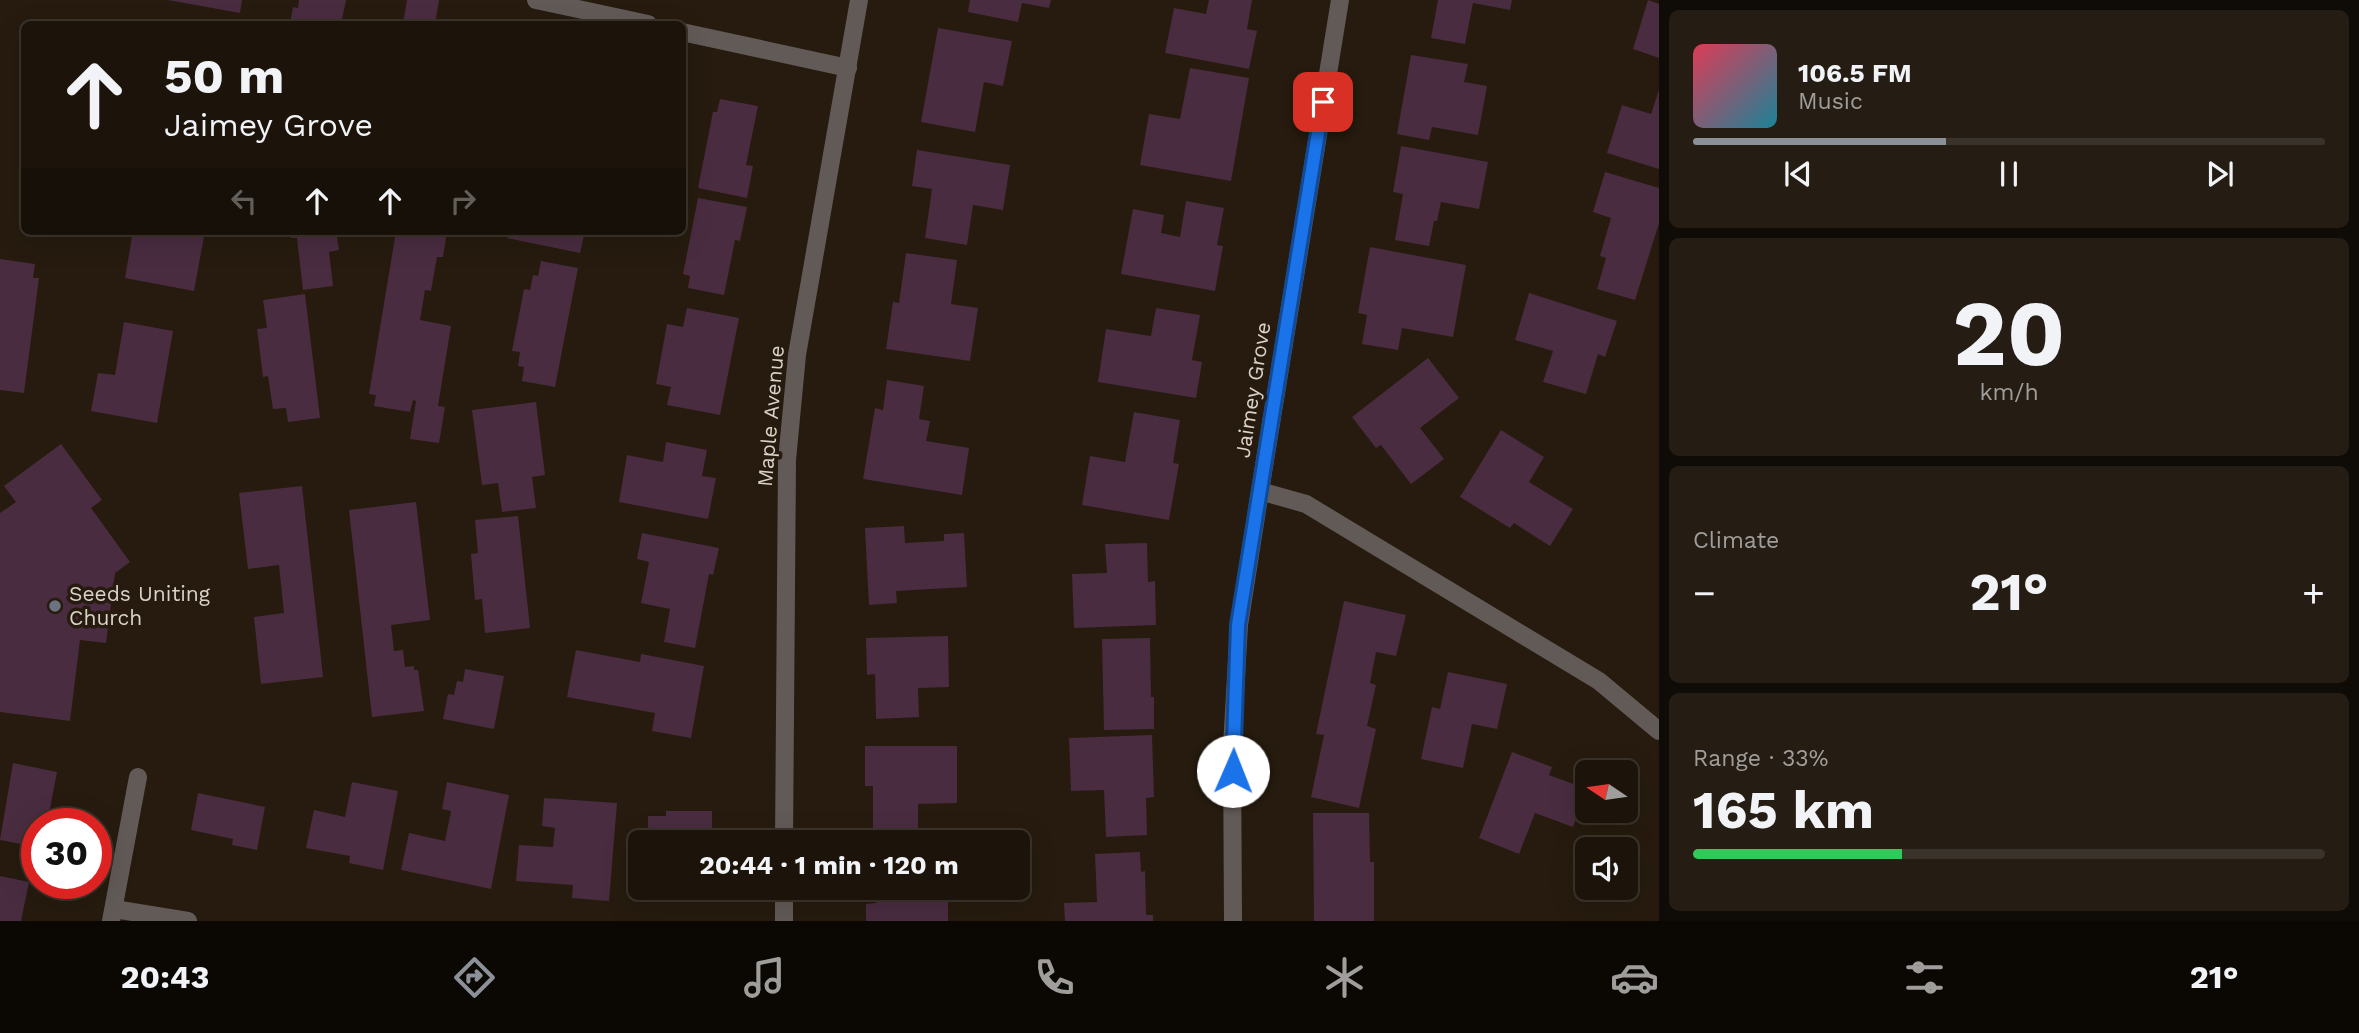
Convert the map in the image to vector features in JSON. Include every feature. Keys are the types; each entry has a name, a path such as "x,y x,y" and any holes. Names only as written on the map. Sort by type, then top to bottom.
{"street":[{"path":"536,0 634,21"},
{"name":"Maple Avenue","path":"784,830 787,460 797,355 859,0"},
{"name":"Jaimey Grove","path":"1233,921 1233,746 1238,625 1340,0"},
{"path":"686,33 848,68"},
{"path":"1260,491 1306,504 1598,681 1659,732"},
{"path":"138,777 112,915 188,921"},
{"path":"784,900 784,921"}],"building":[{"path":"168,0 242,0 240,13"},
{"path":"299,0 346,0 342,21 291,21 293,7 298,8"},
{"path":"407,0 439,0 436,21 404,21"},
{"path":"970,0 1051,0 1049,8 1022,3 1018,22 968,12"},
{"path":"1209,0 1252,0 1247,29 1257,31 1249,69 1165,53 1174,8 1206,14"},
{"path":"1438,0 1512,0 1510,10 1473,3 1465,44 1431,38"},
{"path":"1648,0 1659,4 1659,58 1633,49"},
{"path":"938,28 1012,41 1003,86 984,82 975,132 921,122"},
{"path":"1411,55 1468,64 1464,82 1487,86 1478,135 1432,127 1429,140 1397,134"},
{"path":"1190,68 1249,78 1231,181 1140,165 1149,114 1180,119"},
{"path":"1659,90 1659,169 1607,153 1622,105 1651,114"},
{"path":"720,99 758,106 746,165 753,166 747,198 698,188 713,112 717,112"},
{"path":"1401,146 1488,162 1479,209 1441,202 1429,246 1395,240 1403,194 1393,192"},
{"path":"917,150 1010,165 1003,210 973,205 967,245 925,238 932,189 912,186"},
{"path":"1605,172 1659,188 1659,223 1635,300 1597,289 1606,258 1600,256 1611,218 1593,212"},
{"path":"698,198 747,207 740,241 735,240 724,295 688,288 690,276 683,274"},
{"path":"1186,201 1224,208 1217,245 1223,246 1215,291 1121,274 1133,209 1164,215 1161,233 1180,237"},
{"path":"132,235 204,235 194,291 125,278"},
{"path":"291,235 337,235 339,250 329,252 333,286 303,290 297,238 291,238"},
{"path":"395,235 446,235 443,257 437,257 431,291 425,290 420,320 451,326 438,406 445,407 439,443 410,439 416,401 413,400 410,412 374,406 376,395 369,394"},
{"path":"507,235 584,235 580,253 507,238"},
{"path":"1370,247 1466,265 1453,337 1402,328 1398,350 1362,344 1367,315 1358,313"},
{"path":"906,253 957,260 951,304 978,308 970,361 886,349 893,302 899,303"},
{"path":"0,259 35,264 33,278 39,278 24,393 0,390"},
{"path":"541,261 578,268 555,387 522,381 524,367 518,366 520,352 512,351 524,289 530,290 533,275 538,276"},
{"path":"1529,293 1617,321 1605,357 1598,354 1586,394 1543,382 1553,351 1515,340"},
{"path":"305,294 320,418 288,422 286,408 273,409 268,376 263,377 257,329 267,328 263,300"},
{"path":"687,308 739,318 720,415 667,405 671,387 656,384 667,324 683,327"},
{"path":"1156,308 1200,315 1192,360 1202,362 1196,398 1098,382 1106,329 1151,336"},
{"path":"124,322 173,331 157,423 91,411 98,373 115,375"},
{"path":"1428,358 1459,398 1420,428 1444,459 1411,484 1381,445 1376,448 1352,417"},
{"path":"887,380 924,386 919,419 930,421 926,441 969,448 962,495 863,479 875,408 883,410"},
{"path":"536,402 545,475 532,477 536,508 502,512 498,483 482,485 472,410"},
{"path":"1134,412 1180,420 1173,463 1179,464 1169,520 1082,505 1090,456 1125,462"},
{"path":"1501,430 1544,457 1529,482 1573,509 1550,546 1514,523 1510,528 1460,497"},
{"path":"666,442 707,450 702,476 716,478 708,519 619,502 627,455 663,462"},
{"name":"Seeds Uniting Church","path":"61,444 102,500 91,508 130,562 115,573 106,643 80,640 70,721 0,712 0,513 16,502 4,486"},
{"path":"302,486 323,677 261,684 254,617 284,613 279,565 248,569 239,493"},
{"path":"416,502 430,620 391,625 394,651 403,650 405,667 414,666 414,670 418,670 424,711 372,717 349,510"},
{"path":"518,516 530,628 485,633 482,599 475,600 471,554 478,553 475,520"},
{"path":"904,526 905,543 944,541 944,534 964,533 967,587 896,591 897,603 869,605 865,528"},
{"path":"642,533 719,548 713,575 709,574 695,648 664,642 670,609 641,603 649,562 637,559"},
{"path":"1147,543 1148,582 1155,581 1156,625 1074,628 1072,574 1107,573 1105,544"},
{"path":"1344,601 1406,615 1396,656 1376,652 1370,683 1376,685 1367,726 1376,729 1359,808 1311,797 1324,735 1316,734"},
{"path":"948,636 949,687 918,688 919,717 876,719 875,674 867,675 866,638"},
{"path":"1150,638 1154,729 1104,730 1102,639"},
{"path":"576,650 640,662 641,654 704,666 691,738 652,731 655,713 567,697"},
{"path":"465,669 504,676 494,729 443,719 448,694 454,695 457,681 463,682"},
{"path":"1448,672 1507,684 1497,729 1472,724 1463,768 1421,759 1432,707 1440,709"},
{"path":"1152,735 1154,797 1146,798 1147,835 1106,837 1104,790 1071,791 1069,738"},
{"path":"865,746 957,746 957,803 918,804 918,830 873,830 873,786 865,786"},
{"path":"1512,752 1552,767 1549,775 1575,785 1573,827 1535,813 1519,854 1479,838"},
{"path":"13,763 57,772 50,808 21,808 21,844 0,840"},
{"path":"352,782 398,791 383,870 349,863 350,856 306,848 314,810 345,817"},
{"path":"447,782 509,795 491,889 401,870 409,833 445,841 451,811 442,809"},
{"path":"198,793 265,807 257,850 232,845 233,839 191,830"},
{"path":"544,798 617,803 609,901 572,898 573,885 516,881 519,845 553,847 555,828 542,826"},
{"path":"666,811 712,811 712,830 648,830 648,816 666,816"},
{"path":"1313,813 1369,813 1370,862 1374,862 1374,921 1314,921"},
{"path":"1140,852 1141,872 1145,871 1146,915 1153,915 1153,921 1065,921 1064,903 1097,902 1095,854"},
{"path":"0,876 21,880 21,899 26,899 21,921 0,921"},
{"path":"876,900 948,900 948,921 866,921 866,904 876,903"}],"place":[{"name":"Seeds Uniting Church","path":"55,606"}],"route":[{"path":"1233,771 1238,625 1323,102"}]}
